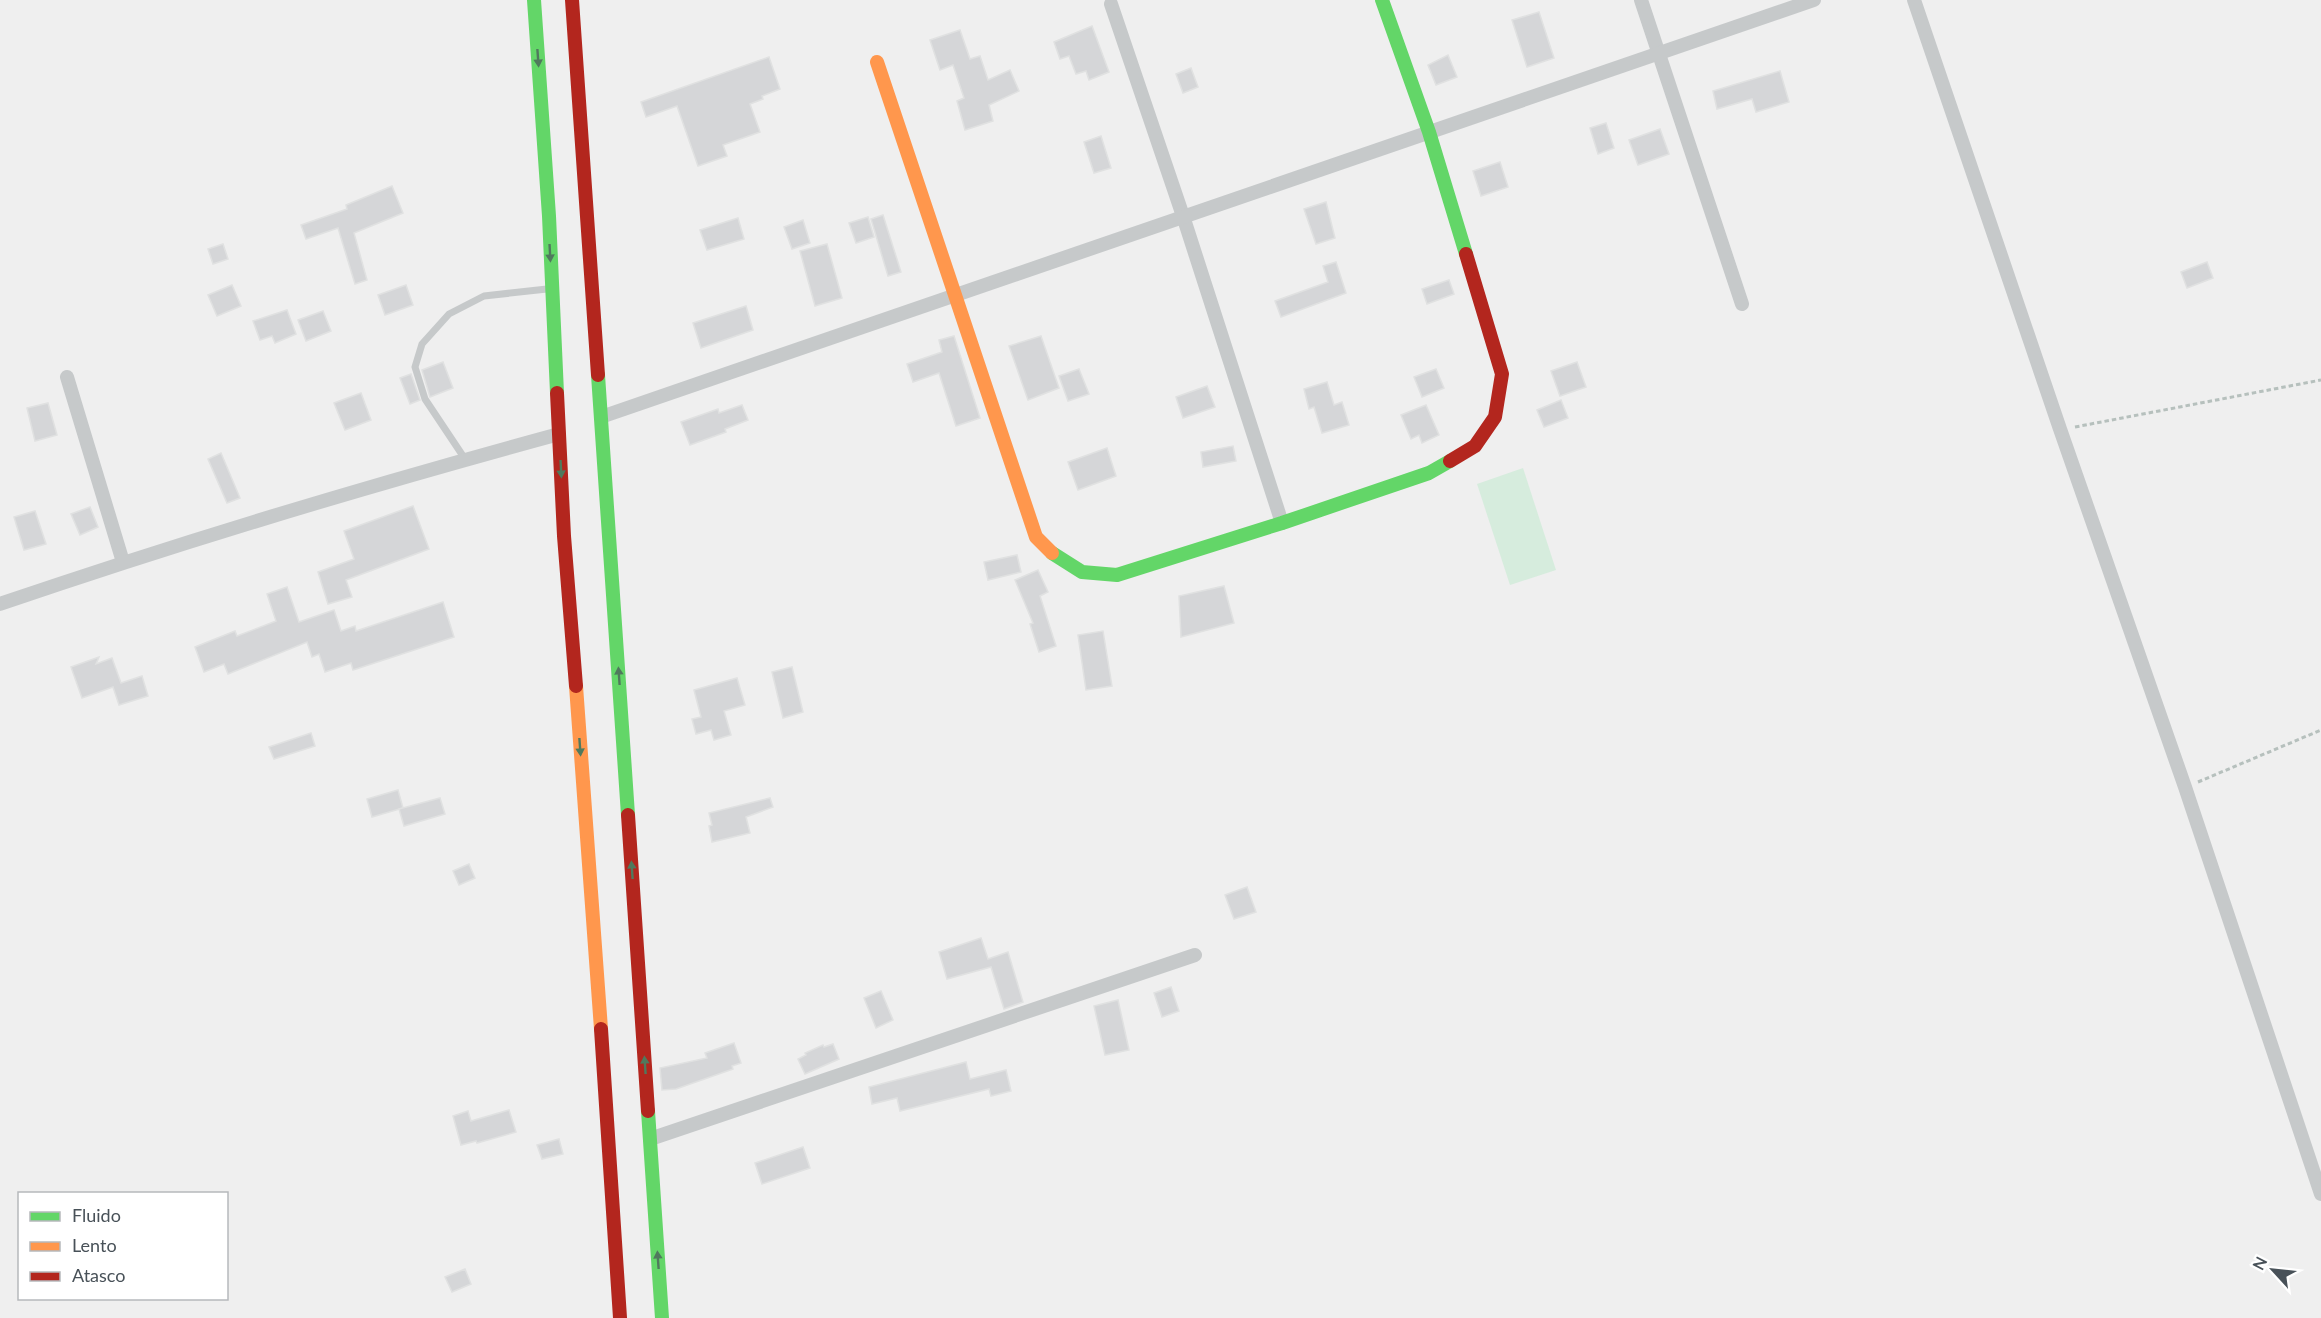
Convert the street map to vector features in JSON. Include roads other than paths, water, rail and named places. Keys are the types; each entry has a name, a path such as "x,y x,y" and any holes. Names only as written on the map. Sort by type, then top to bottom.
{"main road":[{"path":"534,0 552,288 564,536 597,963 620,1318"},
{"path":"572,0 662,1318"},
{"path":"877,62 1036,537 1056,557 1082,572 1117,575 1282,523 1429,473 1475,446 1495,417 1502,374 1429,132 1382,0"}],"street":[{"path":"1641,0 1742,304"},
{"path":"601,417 1814,0"},
{"path":"1914,0 2185,787 2321,1194"},
{"path":"1111,4 1184,216 1282,523"},
{"path":"67,377 123,562"},
{"path":"0,604 123,562 465,459 559,434"},
{"path":"650,1139 1195,956"}],"lane":[{"path":"465,459 425,399 415,367 422,344 449,314 484,297 552,288"}]}
